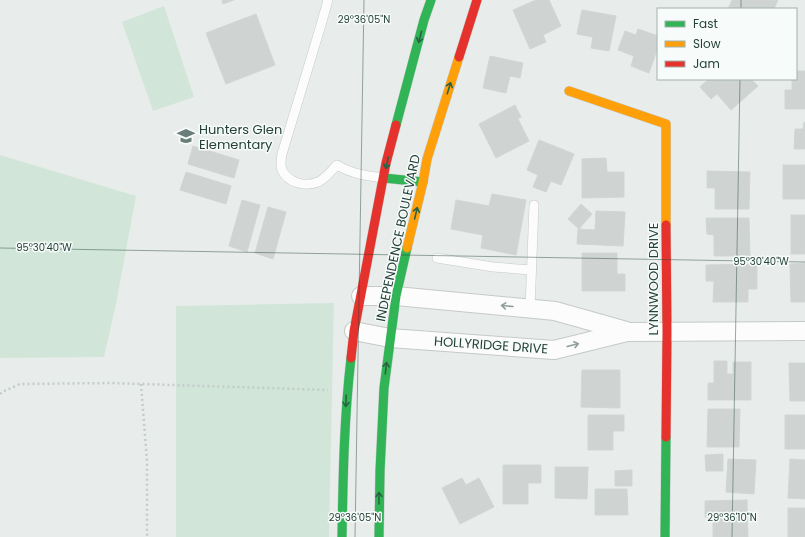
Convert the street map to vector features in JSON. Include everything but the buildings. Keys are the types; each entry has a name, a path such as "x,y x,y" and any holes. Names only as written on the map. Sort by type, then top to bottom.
{"main road":[{"name":"INDEPENDENCE BOULEVARD","path":"342,537 346,390 354,331 388,155 424,20 431,0"},
{"name":"INDEPENDENCE BOULEVARD","path":"379,537 380,471 384,388 396,296 427,159 477,0"},
{"name":"LYNNWOOD DRIVE","path":"569,91 666,124 667,332 665,537"},
{"path":"384,178 423,182"}],"street":[{"name":"HOLLYRIDGE DRIVE","path":"361,296 396,296 555,311 627,332"},
{"name":"HOLLYRIDGE DRIVE","path":"354,331 390,338 554,350 627,332 805,331"}],"lane":[{"path":"328,0 282,154 280,163 281,169 285,175 299,184 320,182 337,165 350,172 360,175 384,178"},
{"path":"530,309 534,205"},
{"path":"437,258 493,267 531,270"}],"path":[{"path":"0,394 20,384 111,383 346,390"},
{"path":"141,384 147,461 147,537"}],"green space":[{"path":"164,6 194,97 153,111 122,22"},
{"path":"0,155 136,196 116,304 104,357 0,358"},
{"path":"334,303 329,537 176,537 176,306"}],"traffic: fast":[{"path":"396,125 424,20 431,0"},
{"path":"384,178 423,182"},
{"path":"379,537 380,471 384,388 396,296 407,248"},
{"path":"342,537 345,425 351,358"},
{"path":"665,537 666,437"}],"traffic: slow":[{"path":"407,248 427,159 459,57"},
{"path":"569,91 666,124 666,225"}],"traffic: jam":[{"path":"459,57 477,0"},
{"path":"351,358 354,331 386,163 396,125"},
{"path":"666,225 666,437"}],"place":[{"name":"Hunters Glen Elementary","path":"186,136"}]}
